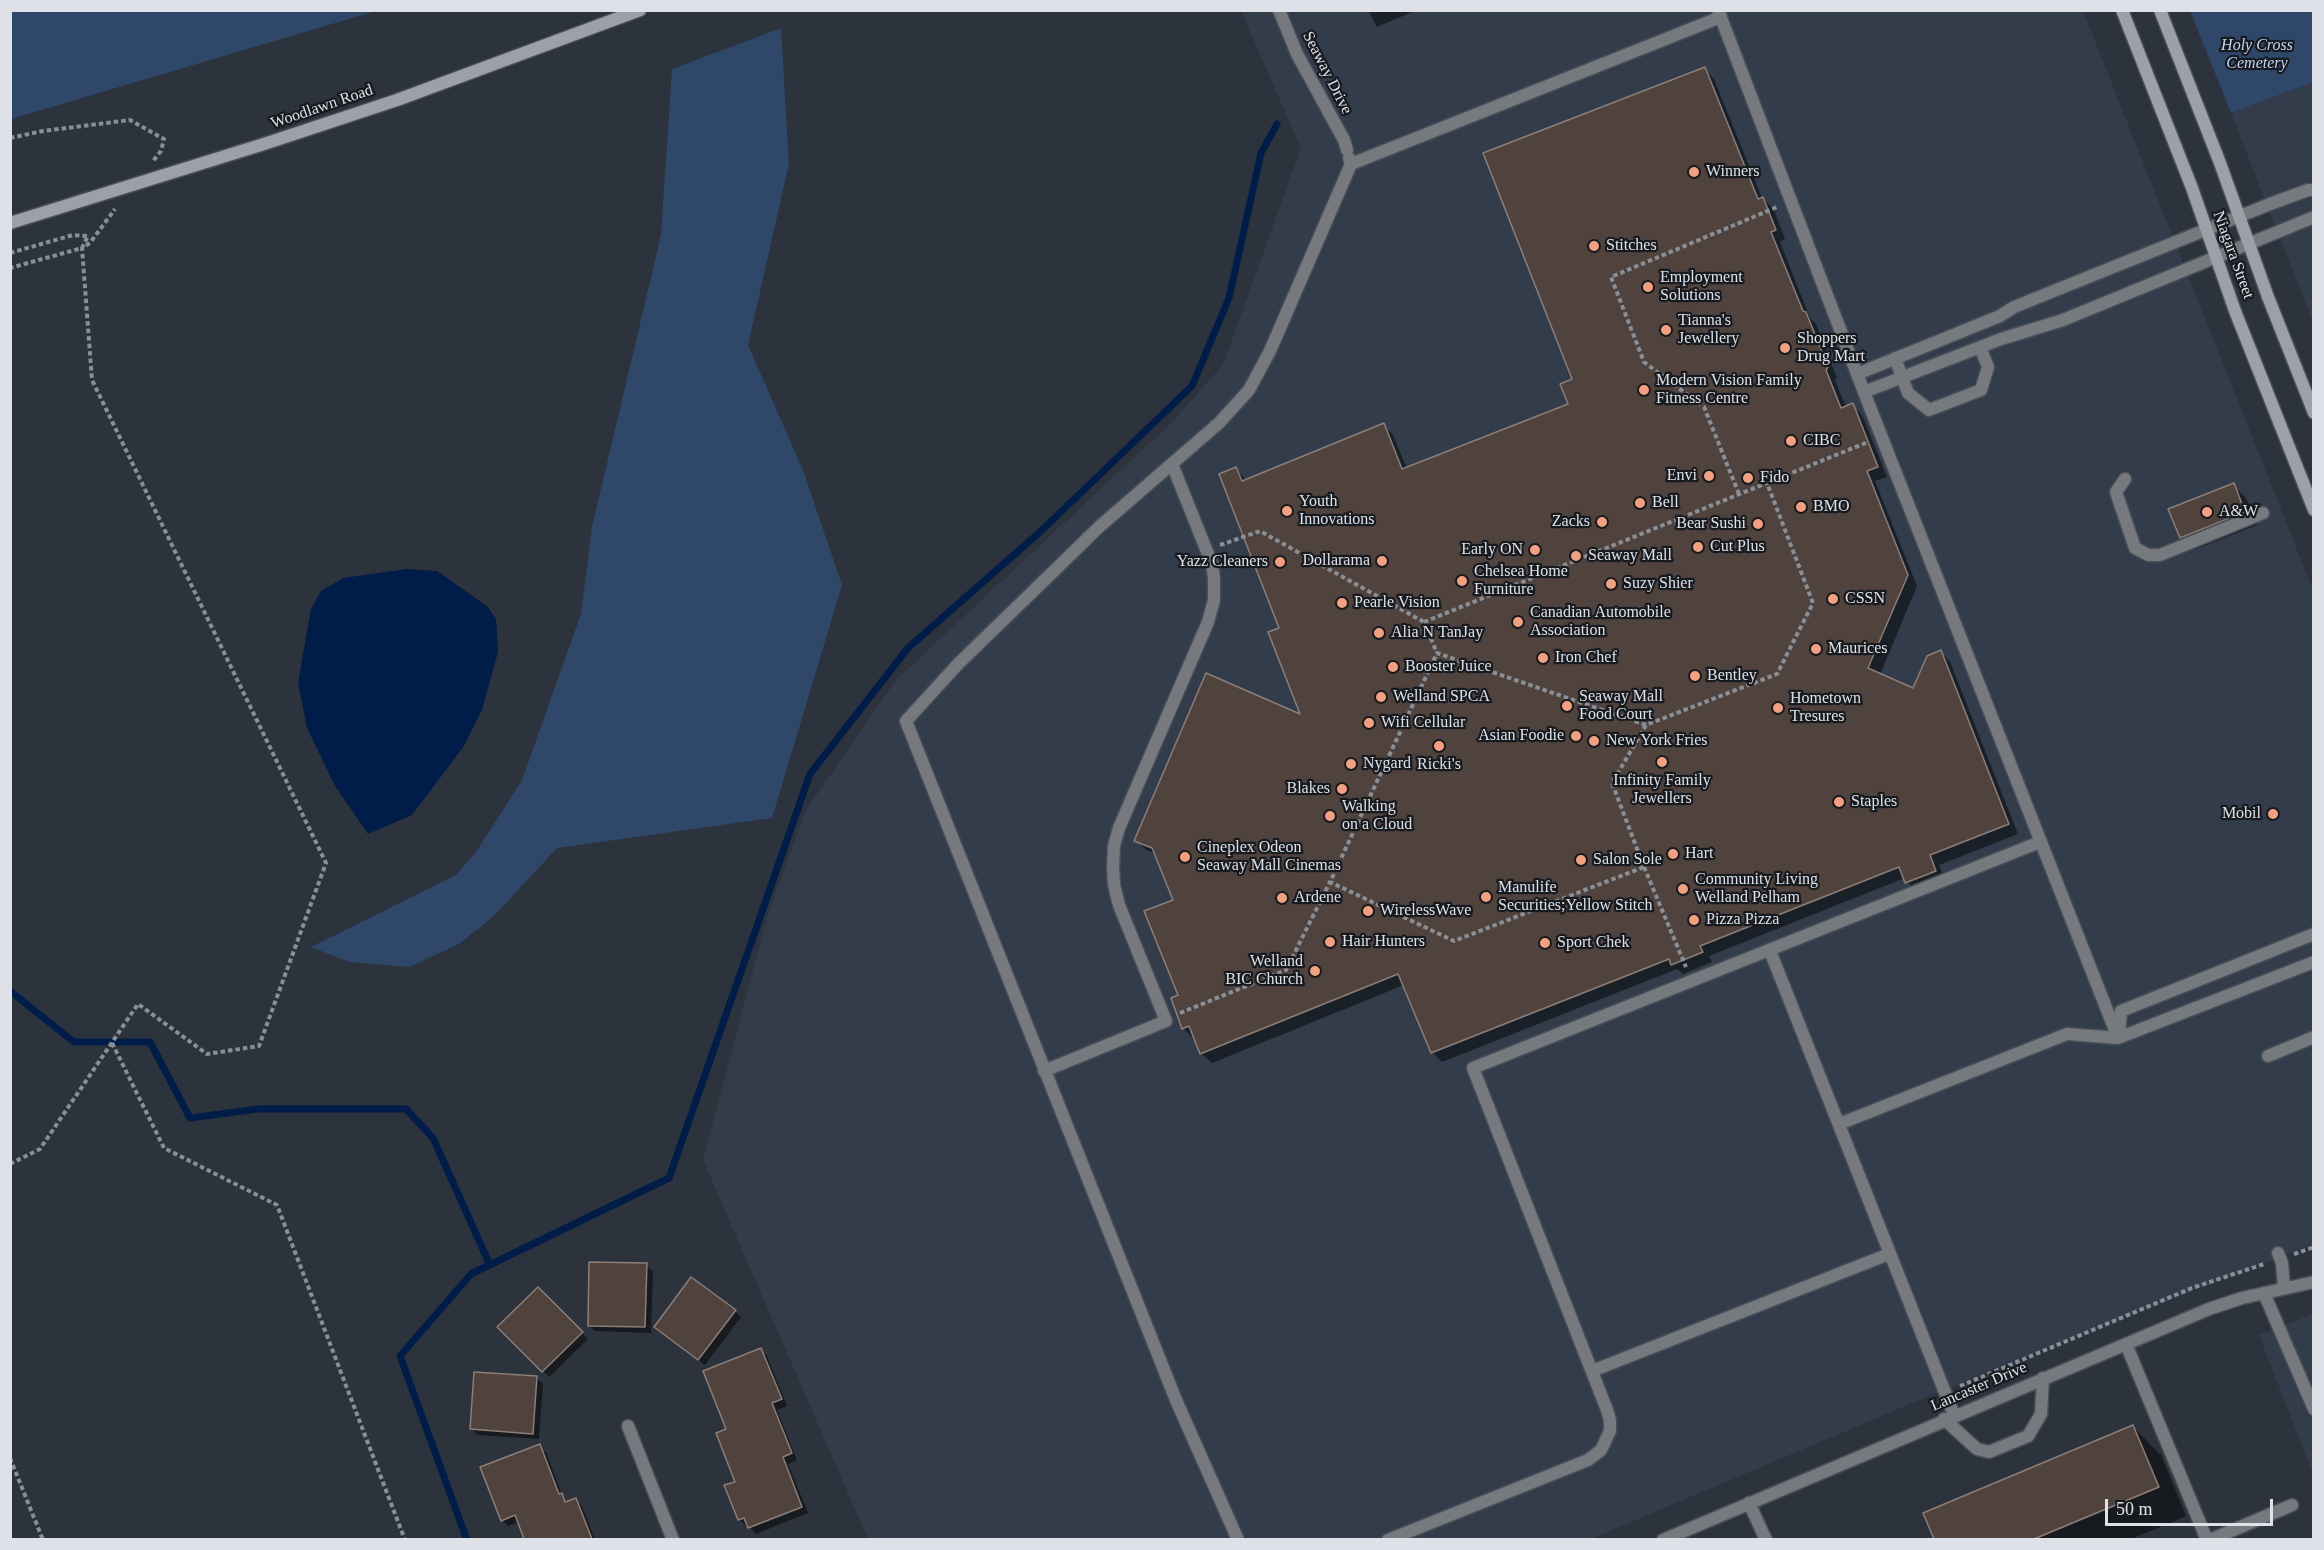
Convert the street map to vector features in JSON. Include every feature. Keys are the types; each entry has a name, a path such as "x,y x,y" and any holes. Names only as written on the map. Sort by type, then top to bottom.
{"main road":[{"name":"Woodlawn Road","path":"10,223 397,100 640,10"},
{"name":"Niagara Street","path":"2122,10 2313,510"},
{"name":"Niagara Street","path":"2160,10 2313,413"}],"street":[{"name":"Seaway Drive","path":"1279,10 1297,54 1344,140 1351,164"},
{"path":"1238,1539 1176,1400 906,721 959,663 1098,527 1219,423 1249,390 1270,351 1351,164 1720,14 1881,436 2118,1038"},
{"path":"1857,374 2000,316 2014,307 2240,216 2313,190"},
{"path":"1864,392 1980,347 2063,320 2313,217"},
{"path":"1895,358 1908,393 1929,410 1981,390 1988,367 1980,347"},
{"path":"1044,1071 1166,1021 1119,905 1113,876 1113,856 1119,828 1211,615 1215,593 1207,550 1172,464"},
{"path":"2125,479 2116,492 2135,548 2148,555 2160,555 2264,513"},
{"path":"1388,1539 1594,1457 1607,1441 1610,1420 1473,1068 2040,842"},
{"path":"2118,1038 2121,1011 2313,934"},
{"path":"1770,951 1946,1392 1949,1417 1977,1449 1989,1452 2028,1436 2041,1414 2043,1378"},
{"path":"1839,1124 2067,1034 2118,1038 2313,962"},
{"path":"2268,1056 2313,1037"},
{"path":"1592,1371 1889,1254"},
{"path":"2279,1255 2283,1288"},
{"name":"Lancaster Drive","path":"1663,1539 2209,1309 2313,1282"},
{"path":"2264,1293 2313,1409"},
{"path":"2126,1344 2208,1539 2292,1505"},
{"path":"628,1425 673,1539"},
{"path":"1749,1503 1767,1539"}],"path":[{"path":"10,138 43,130 130,120 164,139 160,151 90,243 82,248 10,268"},
{"path":"1739,495 1704,407 1644,362 1611,277 1792,202"},
{"path":"10,253 73,235 88,236 82,248 92,380 326,863 259,1046 207,1054 138,1004 39,1149 10,1164"},
{"path":"1424,622 1881,436"},
{"path":"1692,981 1612,783 1646,725 1777,674 1813,603 1767,483"},
{"path":"1207,550 1260,531 1424,622 1437,652 1646,725"},
{"path":"1166,1021 1177,1014 1286,970 1330,882 1437,652"},
{"path":"1330,882 1454,941 1644,867"},
{"path":"112,1042 164,1148 277,1205 405,1539"},
{"path":"1946,1392 2192,1288 2279,1255 2313,1247"},
{"path":"10,1458 43,1539"}],"shaded area":[{"path":"1241,11 2083,11 2313,590 2313,1244 1993,1369 1591,1539 868,1539 703,1160 768,914 806,810 896,680 1171,423 1223,365 1301,148"},
{"path":"2313,82 2313,322 2231,113"},
{"path":"407,569 437,571 488,607 496,619 498,652 482,710 464,746 412,815 368,834 335,786 307,728 298,683 311,609 321,591 343,578"},
{"path":"2313,1314 2313,1474 2259,1335"}],"green space":[{"path":"11,10 376,10 376,11 11,119"},
{"name":"Holy Cross Cemetery","path":"2190,11 2313,11 2313,82 2231,113"},
{"path":"781,28 789,164 748,345 803,470 842,585 772,818 557,848 494,916 459,944 409,967 349,962 311,947 456,875 476,852 522,780 581,614 592,527 661,235 672,69"}],"building":[{"name":"Seaway Mall","path":"1705,67 1758,199 1763,197 1776,230 1771,232 1828,367 1826,370 1841,408 1853,403 1878,467 1867,471 1908,575 1868,668 1913,688 1927,656 1941,650 2009,824 1930,855 1936,871 1905,883 1899,867 1700,946 1703,952 1671,965 1669,959 1431,1053 1398,974 1200,1054 1189,1026 1182,1029 1171,998 1178,995 1144,911 1173,900 1152,848 1134,841 1206,673 1300,714 1268,632 1279,628 1219,474 1236,467 1242,481 1384,423 1402,469 1568,404 1560,384 1572,379 1483,153"},
{"name":"A&W","path":"2234,483 2245,512 2180,538 2168,509"},
{"path":"589,1262 647,1263 645,1327 588,1326"},
{"path":"691,1277 736,1310 698,1360 654,1327"},
{"path":"538,1287 583,1332 542,1372 497,1327"},
{"path":"761,1348 782,1399 772,1403 792,1453 783,1457 802,1507 748,1528 744,1518 738,1520 724,1485 735,1482 716,1433 726,1429 703,1371"},
{"path":"474,1372 537,1376 533,1434 470,1429"},
{"path":"2133,1425 2159,1487 2034,1539 1934,1539 1923,1513"},
{"path":"540,1444 559,1494 562,1493 565,1502 576,1498 592,1539 524,1539 515,1515 501,1521 480,1467"}],"waterway":[{"path":"467,1540 400,1356 471,1274 669,1178 810,774 908,648 1040,532 1192,386 1229,298 1261,153 1277,124"},
{"path":"10,991 74,1042 150,1042 190,1118 258,1109 406,1109 433,1138 490,1265"}],"place":[{"name":"Winners","path":"1694,172"},
{"name":"Stitches","path":"1594,246"},
{"name":"Employment Solutions","path":"1648,287"},
{"name":"Tianna's Jewellery","path":"1666,330"},
{"name":"Shoppers Drug Mart","path":"1785,348"},
{"name":"Modern Vision Family Fitness Centre","path":"1644,390"},
{"name":"CIBC","path":"1791,441"},
{"name":"Envi","path":"1709,476"},
{"name":"Fido","path":"1748,478"},
{"name":"Bell","path":"1640,503"},
{"name":"BMO","path":"1801,507"},
{"name":"Youth Innovations","path":"1287,511"},
{"name":"A&W","path":"2207,512"},
{"name":"Zacks","path":"1602,522"},
{"name":"Bear Sushi","path":"1758,524"},
{"name":"Cut Plus","path":"1698,547"},
{"name":"Early ON","path":"1535,550"},
{"name":"Seaway Mall","path":"1576,556"},
{"name":"Dollarama","path":"1382,561"},
{"name":"Yazz Cleaners","path":"1280,562"},
{"name":"Chelsea Home Furniture","path":"1462,581"},
{"name":"Suzy Shier","path":"1611,584"},
{"name":"CSSN","path":"1833,599"},
{"name":"Pearle Vision","path":"1342,603"},
{"name":"Canadian Automobile Association","path":"1518,622"},
{"name":"Alia N TanJay","path":"1379,633"},
{"name":"Maurices","path":"1816,649"},
{"name":"Iron Chef","path":"1543,658"},
{"name":"Booster Juice","path":"1393,667"},
{"name":"Bentley","path":"1695,676"},
{"name":"Welland SPCA","path":"1381,697"},
{"name":"Seaway Mall Food Court","path":"1567,706"},
{"name":"Hometown Tresures","path":"1778,708"},
{"name":"Wifi Cellular","path":"1369,723"},
{"name":"Asian Foodie","path":"1576,736"},
{"name":"New York Fries","path":"1594,741"},
{"name":"Ricki's","path":"1439,746"},
{"name":"Infinity Family Jewellers","path":"1662,762"},
{"name":"Nygard","path":"1351,764"},
{"name":"Blakes","path":"1342,789"},
{"name":"Staples","path":"1839,802"},
{"name":"Mobil","path":"2273,814"},
{"name":"Walking on a Cloud","path":"1330,816"},
{"name":"Hart","path":"1673,854"},
{"name":"Cineplex Odeon Seaway Mall Cinemas","path":"1185,857"},
{"name":"Salon Sole","path":"1581,860"},
{"name":"Community Living Welland Pelham","path":"1683,889"},
{"name":"Manulife Securities;Yellow Stitch","path":"1486,897"},
{"name":"Ardene","path":"1282,898"},
{"name":"WirelessWave","path":"1368,911"},
{"name":"Pizza Pizza","path":"1694,920"},
{"name":"Hair Hunters","path":"1330,942"},
{"name":"Sport Chek","path":"1545,943"},
{"name":"Welland BIC Church","path":"1315,971"}]}
